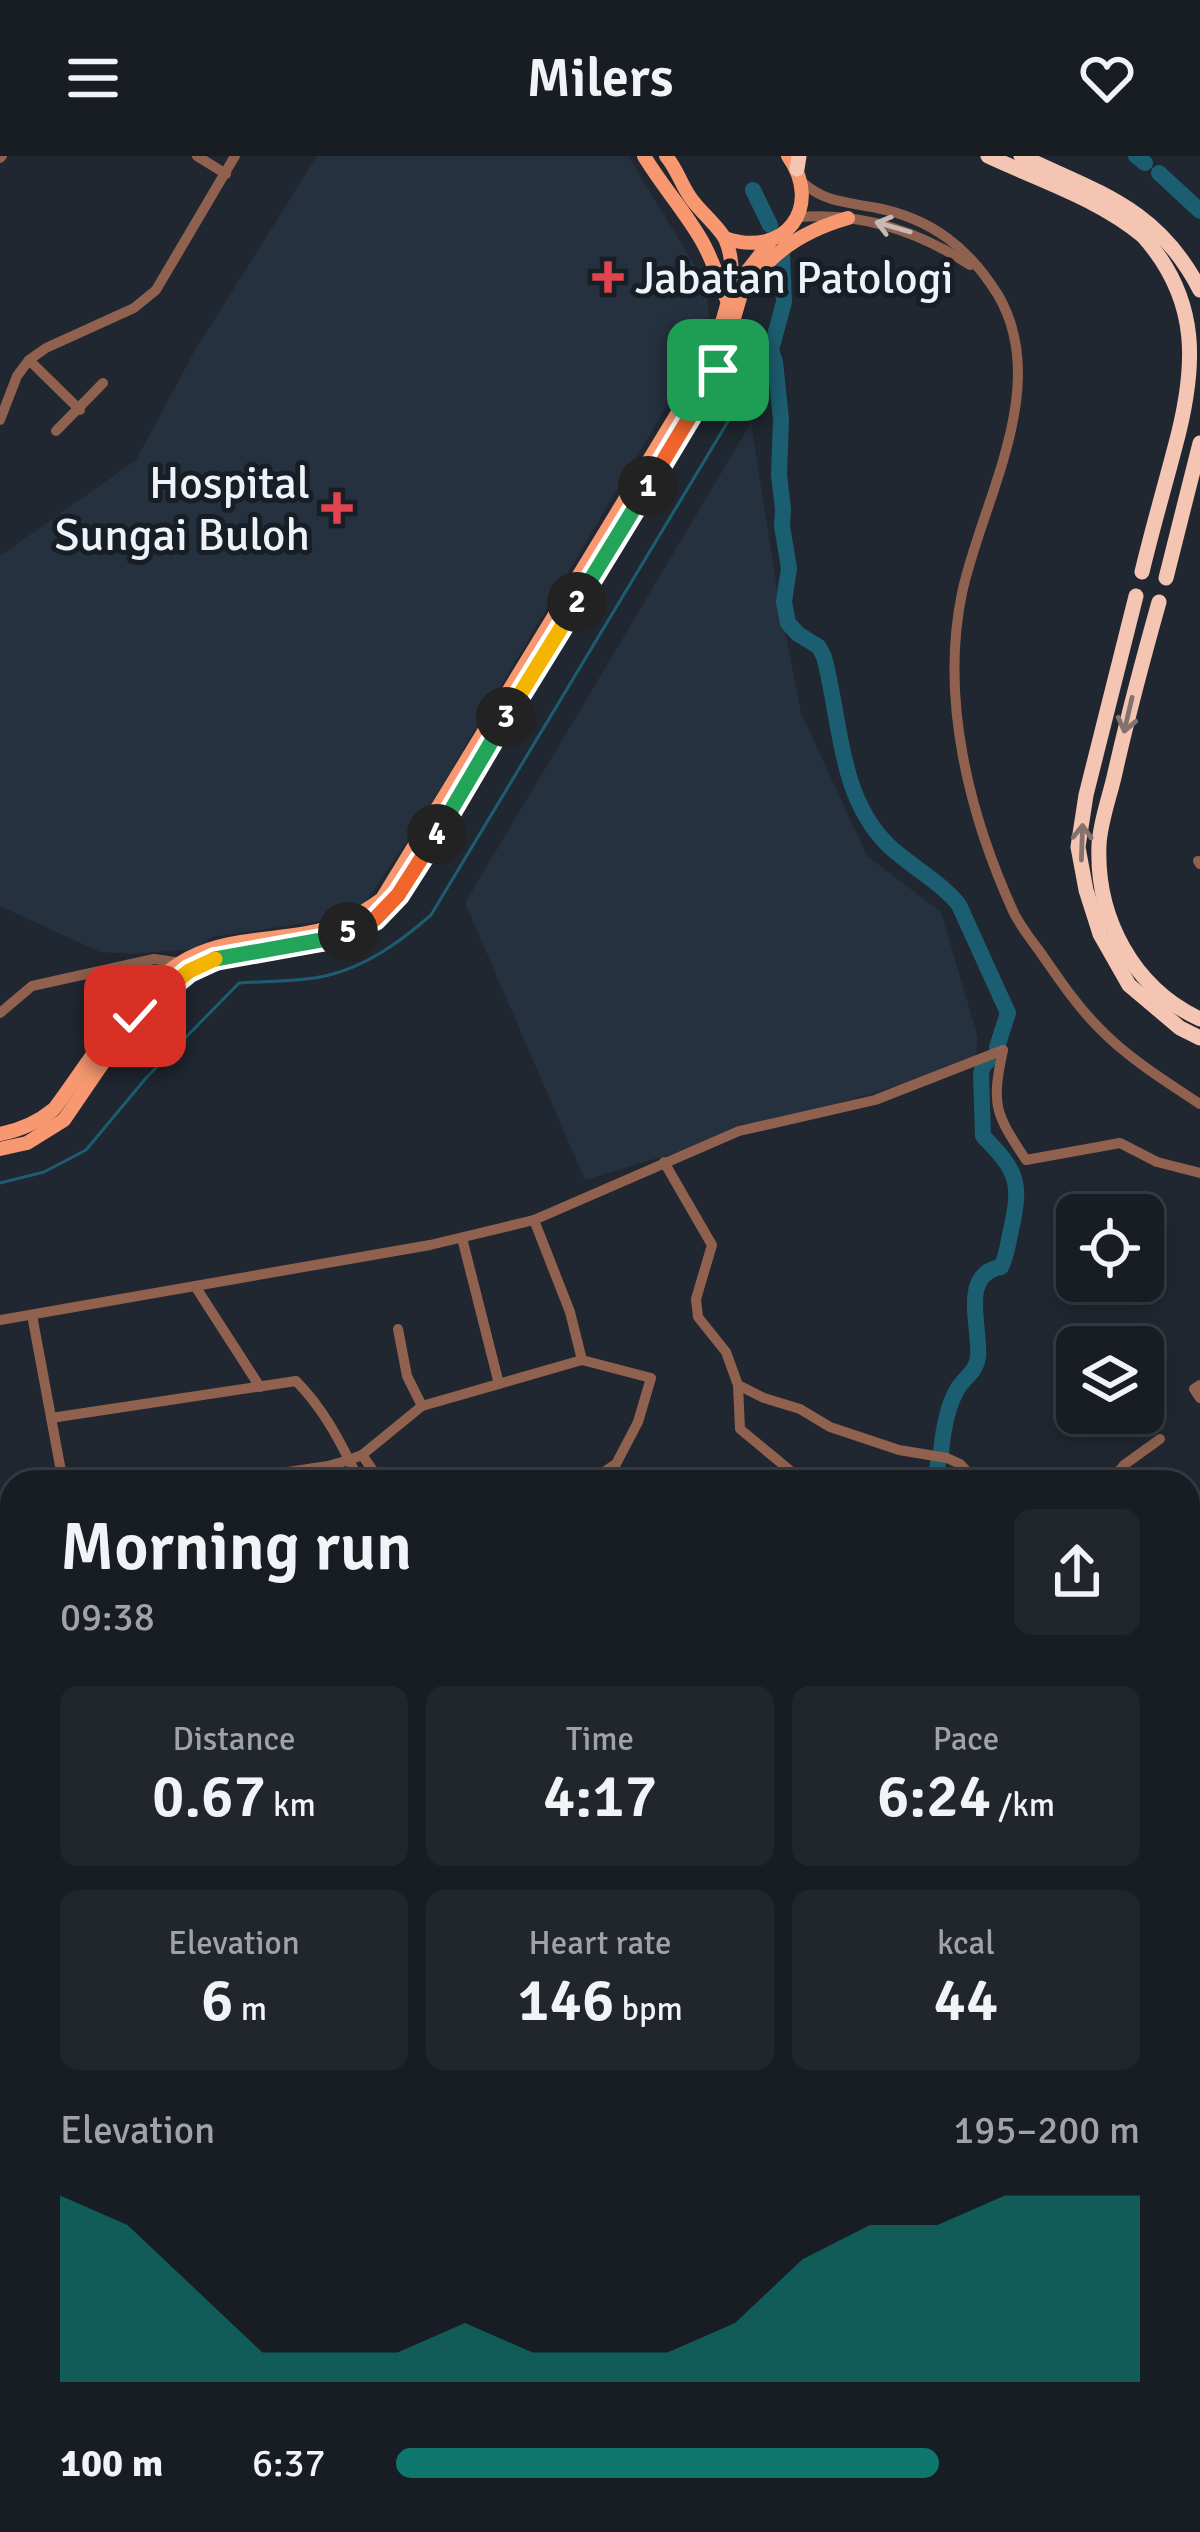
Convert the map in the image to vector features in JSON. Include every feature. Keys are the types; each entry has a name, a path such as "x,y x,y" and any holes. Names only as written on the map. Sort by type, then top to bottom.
{"highway":[{"path":"988,156 1098,207 1142,236 1177,273 1189,300 1196,334 1195,372 1142,572"},
{"path":"1021,156 1138,213 1166,238 1200,290"},
{"path":"1166,578 1200,443"},
{"path":"1172,460 1194,466"},
{"path":"1136,596 1086,795 1078,847 1100,934 1129,986 1180,1028 1200,1038"},
{"path":"1159,602 1099,842 1101,883 1111,925 1130,961 1155,989 1200,1019"}],"main road":[{"path":"644,156 708,252 732,306"},
{"path":"666,156 689,196 720,232 732,276 732,306"},
{"path":"679,173 683,156"},
{"path":"0,1135 39,1121 53,1109 125,1013 160,977 220,957 338,937 375,919 398,895 718,370 732,306 748,270 799,217 797,166"},
{"path":"677,206 720,232 752,243 770,242"},
{"path":"732,306 772,257 816,227 848,218"},
{"path":"0,1149 27,1143 64,1120 135,1016 185,967"}],"street":[{"path":"197,156 226,174"},
{"path":"0,420 17,376 29,360 146,300 156,290 236,156"},
{"path":"797,166 814,193 836,202 914,217 949,238 965,251 1006,311 1014,337 1018,390 1006,448 962,593 956,641 958,724 978,817 1015,915 1067,992 1130,1056 1200,1104"},
{"path":"799,217 848,218 916,234 978,270"},
{"path":"29,360 80,410"},
{"path":"56,431 104,383"},
{"path":"0,1013 32,986 154,958 185,967"},
{"path":"0,1320 461,1238 534,1220 739,1130 874,1100 1003,1050 995,1088 1001,1122 1027,1160 1120,1143 1157,1162 1200,1173"},
{"path":"664,1162 712,1245 696,1299 698,1317 726,1352 738,1385 740,1429 790,1470"},
{"path":"534,1220 570,1312 582,1360"},
{"path":"461,1238 500,1384"},
{"path":"195,1286 260,1387"},
{"path":"32,1315 61,1470"},
{"path":"398,1329 407,1376 422,1406"},
{"path":"302,1470 362,1455 422,1406 582,1360 651,1378 638,1422 616,1464 607,1470"},
{"path":"51,1418 296,1381 315,1400 354,1470"},
{"path":"1200,1384 1194,1390 1200,1398"},
{"path":"738,1385 800,1409 830,1427 899,1450 947,1458 966,1470"},
{"path":"1120,1470 1160,1439"},
{"path":"362,1455 373,1470"}],"shaded area":[{"name":"Hospital Sungai Buloh","path":"317,156 628,156 705,282 709,313 705,341 421,821 366,901 334,919 212,937 195,949 100,952 0,906 0,556 136,460 194,352"},
{"path":"751,423 801,713 867,856 941,912 978,1038 975,1058 585,1180 465,903"}],"waterway":[{"path":"1136,156 1145,163"},
{"path":"1159,173 1200,211"},
{"path":"753,190 770,225"},
{"path":"782,255 784,302 771,350 781,419 779,475 789,568 784,602 788,623 819,647 824,657 850,780 871,824 887,844 959,905 1008,1013 997,1047"},
{"path":"0,1183 44,1172 86,1150 146,1078 239,983 340,972 382,952 431,915 771,350"},
{"path":"941,1452 951,1403 978,1357 976,1291 988,1272 1001,1267 1016,1200 1010,1168 983,1136 981,1074 989,1060"},
{"path":"937,1470 938,1461"}],"place":[{"name":"Jabatan Patologi","path":"608,277"},
{"name":"Hospital Sungai Buloh","path":"337,508"}],"route":[{"path":"135,1016 166,988 206,963 338,937 375,919 398,895 718,370"}]}
